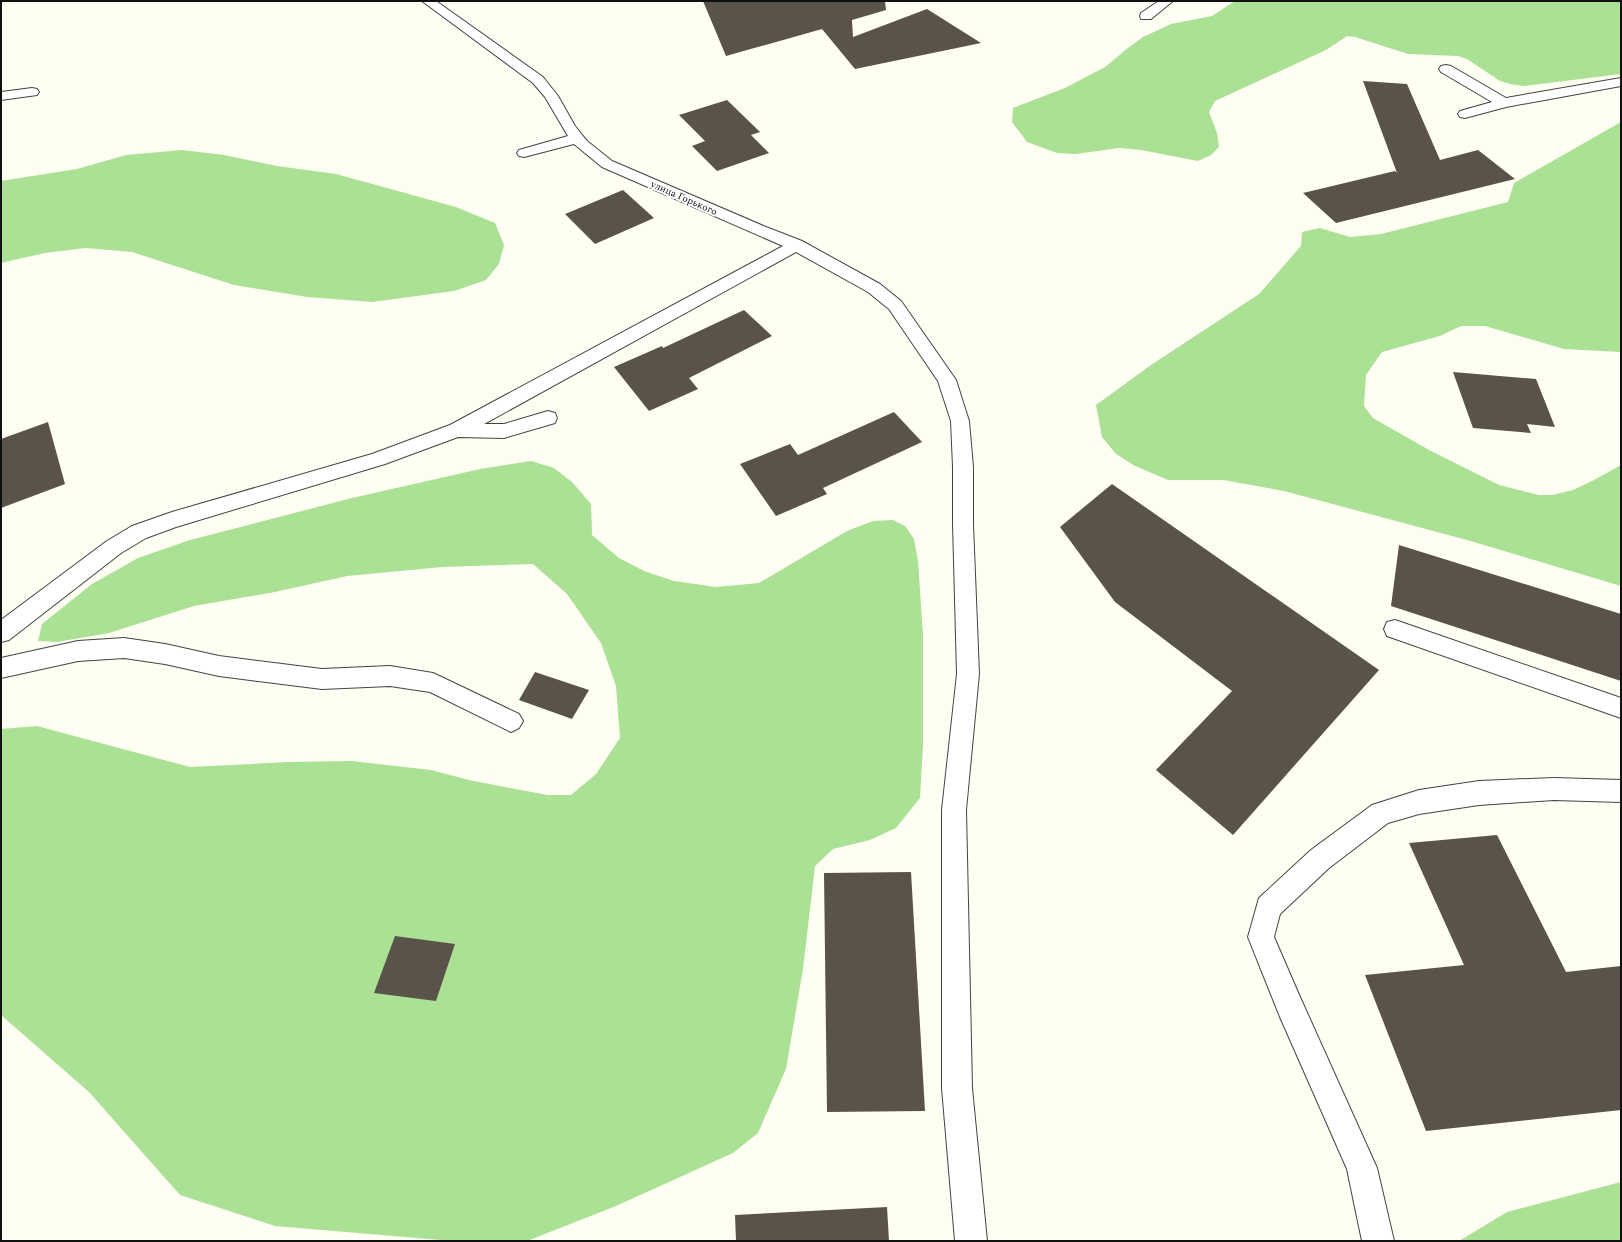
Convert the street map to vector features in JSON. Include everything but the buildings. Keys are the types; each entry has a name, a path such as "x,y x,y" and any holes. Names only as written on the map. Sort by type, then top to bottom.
{"lane":[{"name":"улица Горького","path":"428,1 538,80 551,96 569,128 577,138 582,144 608,164 760,231 796,245 874,288 895,305 947,380 960,421 963,468 963,524 968,674 954,810 954,850 957,1088 971,1241"},
{"path":"1146,16 1167,1"},
{"path":"1446,69 1504,103"},
{"path":"1466,114 1504,103 1621,82"},
{"path":"1,96 32,92"},
{"path":"524,153 577,138"},
{"path":"1,633 114,547 139,532 172,520 378,459 457,430 796,245"},
{"path":"457,430 504,431 548,418"},
{"path":"1395,629 1621,708"},
{"path":"1,668 78,651 124,648 165,654 219,666 322,679 390,676 433,683 511,721"},
{"path":"1378,1241 1362,1168 1290,1007 1261,937 1268,907 1320,859 1381,813 1420,802 1479,793 1554,789 1621,791"}],"green space":[{"path":"1235,1 1621,1 1621,74 1523,86 1500,81 1467,59 1458,56 1408,54 1355,37 1347,36 1326,50 1215,101 1209,112 1217,133 1219,147 1211,155 1198,161 1141,150 1119,148 1076,154 1057,153 1027,142 1012,122 1013,108 1065,88 1105,67 1143,37 1171,24 1212,16"},
{"path":"1621,122 1621,352 1564,349 1485,326 1461,326 1440,336 1382,352 1366,375 1364,406 1373,418 1429,450 1499,485 1539,495 1552,495 1573,490 1621,465 1621,586 1467,540 1284,491 1223,480 1168,480 1135,466 1116,454 1102,437 1096,405 1151,365 1259,294 1301,246 1302,232 1320,228 1350,237 1381,234 1508,202 1514,183"},
{"path":"182,150 224,155 277,166 336,174 456,207 495,223 504,245 499,264 486,280 454,291 372,302 307,297 234,285 132,252 86,248 45,253 1,263 1,181 77,169 126,155"},
{"path":"531,461 554,468 572,482 591,504 592,535 619,558 644,571 674,581 716,587 759,583 847,531 873,521 893,520 905,526 914,539 918,561 923,635 923,744 920,798 896,828 870,840 833,849 815,866 803,969 786,1069 758,1133 733,1153 616,1206 527,1241 452,1241 275,1226 180,1195 89,1092 1,1015 1,729 37,726 190,767 288,762 352,761 431,770 469,780 547,795 571,795 596,774 620,738 616,686 601,643 567,594 533,564 442,567 347,576 275,592 194,606 109,633 57,642 38,641 42,624 92,584 138,558 190,540 352,498 480,469"},
{"path":"1621,1182 1621,1241 1459,1241 1507,1212"}]}
